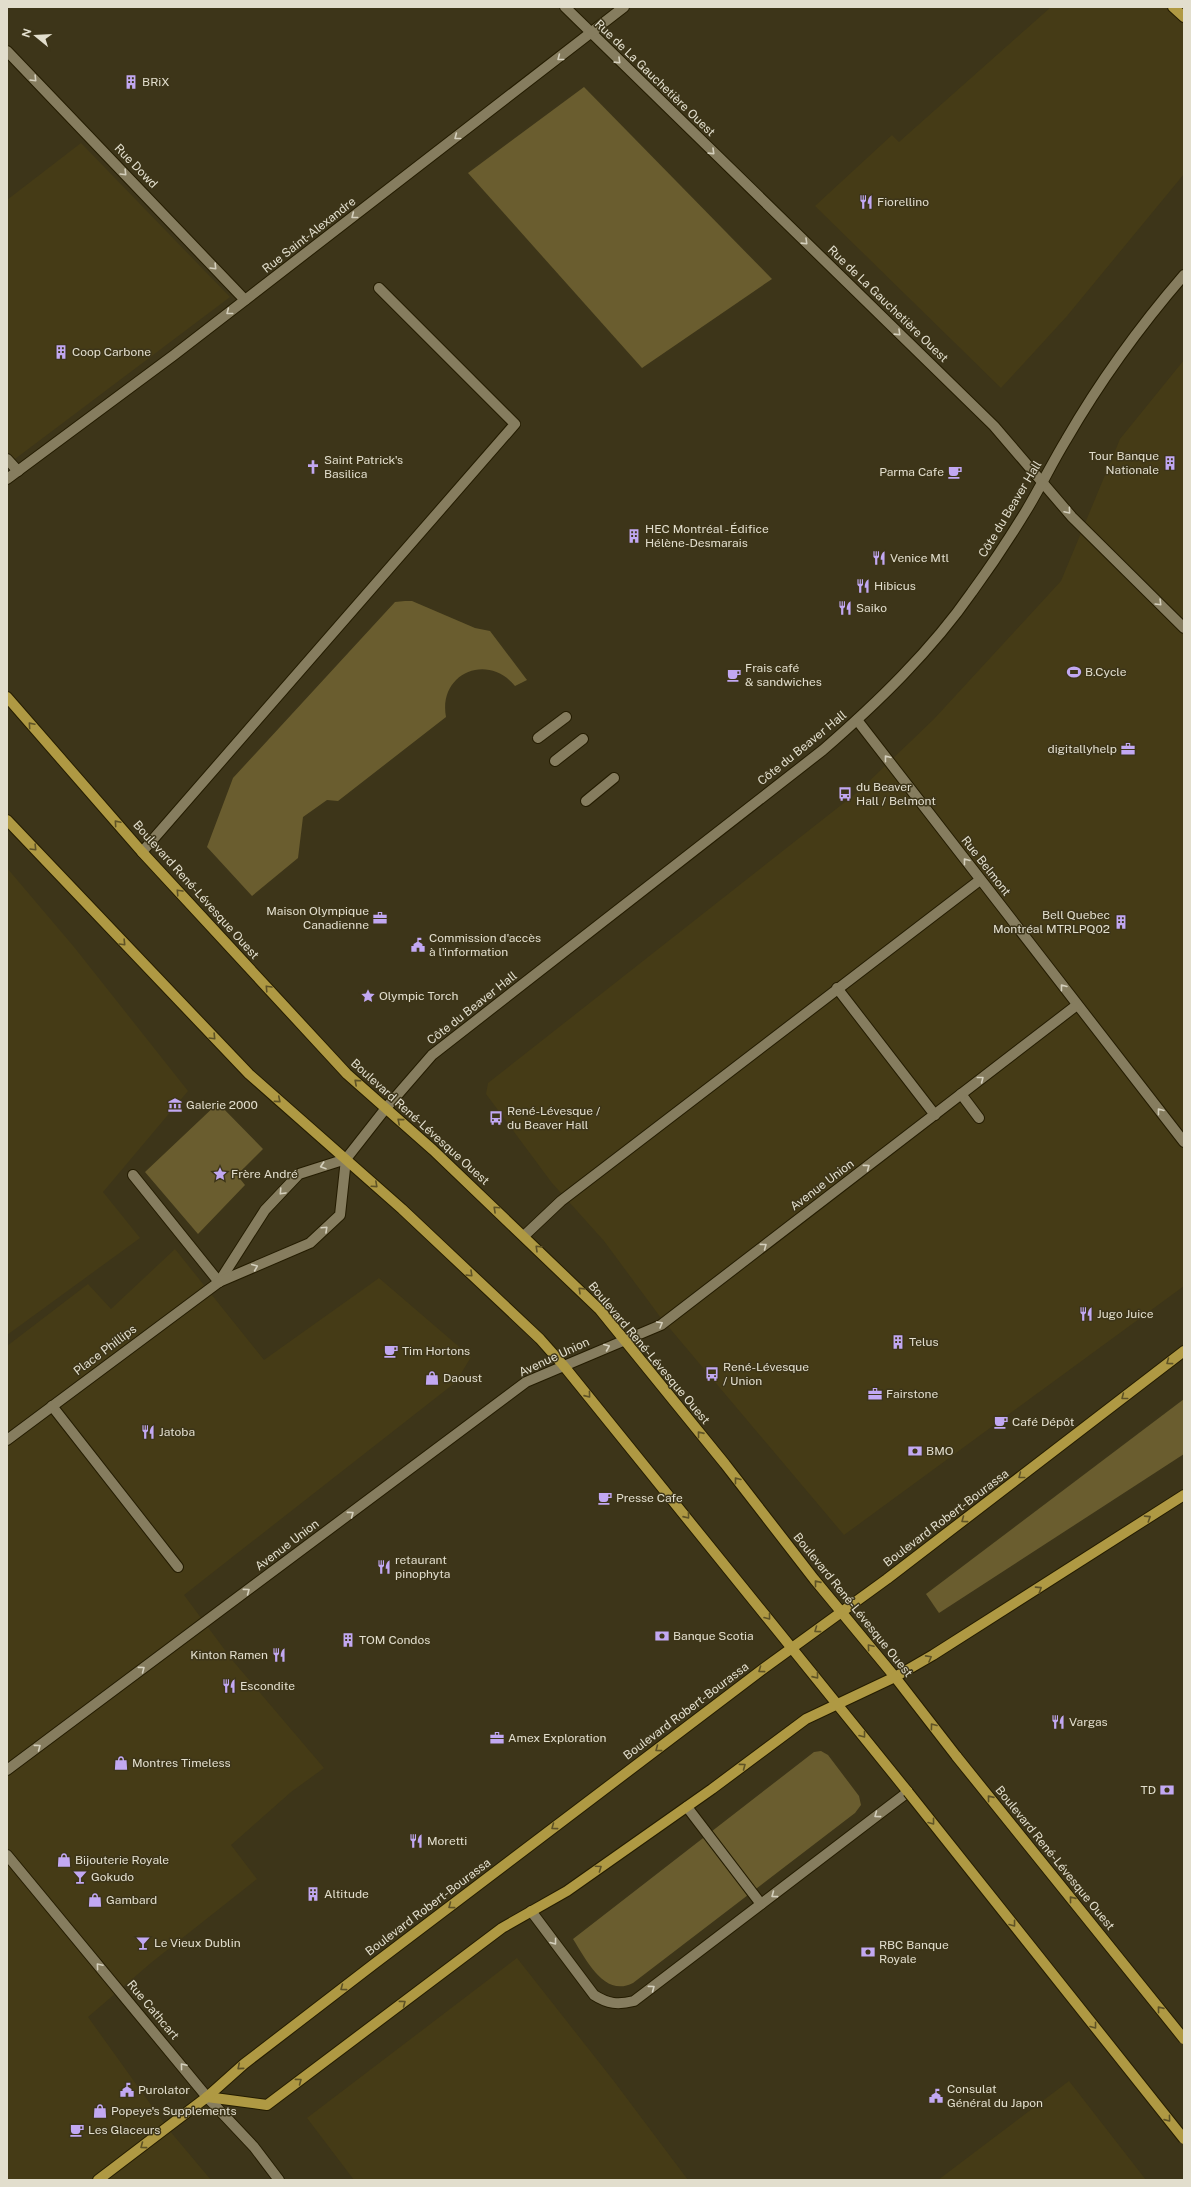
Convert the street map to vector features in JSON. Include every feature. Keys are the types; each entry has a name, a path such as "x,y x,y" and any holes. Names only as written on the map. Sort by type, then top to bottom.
{"main road":[{"name":"Boulevard René-Lévesque Ouest","path":"7,697 142,852 338,1064 434,1150 525,1235 596,1305 1184,2039"},
{"path":"7,820 249,1074 346,1159 540,1339 563,1365 839,1704 1184,2139"},
{"name":"Boulevard Robert-Bourassa","path":"98,2180 207,2096 256,2055 793,1648 842,1613 1184,1351"},
{"path":"207,2096 268,2105 502,1928 567,1891 687,1807 806,1720 895,1677 985,1623 1184,1495"}],"street":[{"name":"Rue de La Gauchetière Ouest","path":"565,7 994,426 1072,517 1184,628"},
{"name":"Rue Saint-Alexandre","path":"7,479 246,300 624,7"},
{"name":"Rue Dowd","path":"7,51 246,300"},
{"name":"Côte du Beaver Hall","path":"346,1159 386,1108 432,1055 823,750 856,720 910,666 950,621 1007,541 1066,440 1110,370 1146,321 1184,275"},
{"path":"142,852 515,424 379,288"},
{"path":"7,459 18,471"},
{"path":"538,738 566,717"},
{"name":"Rue Belmont","path":"856,720 1184,1142"},
{"path":"555,761 583,739"},
{"path":"586,802 614,778"},
{"path":"525,1235 561,1201 980,880"},
{"path":"838,988 935,1115"},
{"name":"Avenue Union","path":"7,1770 526,1382 563,1365 661,1325 1077,1005"},
{"path":"960,1094 979,1118"},
{"path":"346,1159 340,1215 310,1243 219,1282 265,1210 299,1174 346,1159"},
{"path":"133,1175 219,1282"},
{"name":"Place Phillips","path":"7,1440 219,1282"},
{"path":"52,1406 178,1567"},
{"path":"531,1911 589,1989 601,2000 617,2004 634,2001 908,1792"},
{"path":"687,1807 762,1904"},
{"name":"Rue Cathcart","path":"7,1855 207,2096 254,2147 279,2180"}],"shaded area":[{"path":"1051,7 1184,7 1184,174 1067,316 1001,388 815,206 892,135 899,142"},
{"path":"584,87 772,279 642,368 468,173"},
{"path":"81,143 230,297 7,465 7,200"},
{"path":"1184,360 1184,1286 844,1535 661,1318 604,1241 552,1183 486,1094 488,1083 859,791 934,719 1061,581 1120,439"},
{"path":"412,601 475,628 490,631 527,680 515,686 504,676 491,670 479,670 467,673 457,679 449,689 446,702 446,717 338,801 327,800 303,817 298,858 252,896 207,847 233,778 395,602"},
{"path":"7,868 74,947 188,1091 103,1192 140,1238 7,1335"},
{"path":"218,1103 263,1149 237,1175 245,1185 198,1234 145,1172"},
{"path":"175,1249 264,1360 379,1278 471,1357 456,1382 184,1595 233,1661 324,1768 291,1792 231,1845 257,1879 152,1962 88,2017 169,2130 211,2180 7,2180 7,1346 88,1284 111,1309"},
{"path":"1184,1399 1184,1454 939,1613 926,1594"},
{"path":"821,1751 828,1755 859,1796 861,1805 855,1813 633,1983 623,1986 613,1985 605,1981 597,1974 590,1966 573,1939 814,1752"},
{"path":"517,1958 613,2080 688,2180 354,2180 307,2118"},
{"path":"1069,2081 1146,2180 938,2180"}],"place":[{"name":"BRiX","path":"131,82"},
{"name":"Fiorellino","path":"866,202"},
{"name":"Coop Carbone","path":"61,352"},
{"name":"Tour Banque Nationale","path":"1170,463"},
{"name":"Saint Patrick's Basilica","path":"313,467"},
{"name":"Parma Cafe","path":"955,472"},
{"name":"HEC Montréal - Édifice Hélène-Desmarais","path":"634,536"},
{"name":"Venice Mtl","path":"879,558"},
{"name":"Hibicus","path":"863,586"},
{"name":"Saiko","path":"845,608"},
{"name":"B.Cycle","path":"1074,672"},
{"name":"Frais café & sandwiches","path":"734,675"},
{"name":"digitallyhelp","path":"1128,749"},
{"name":"du Beaver Hall / Belmont","path":"845,794"},
{"name":"Maison Olympique Canadienne","path":"380,918"},
{"name":"Bell Quebec Montréal MTRLPQ02","path":"1121,922"},
{"name":"Commission d'accès à l'information","path":"418,945"},
{"name":"Olympic Torch","path":"368,996"},
{"name":"Galerie 2000","path":"175,1105"},
{"name":"René-Lévesque / du Beaver Hall","path":"496,1118"},
{"name":"Frère André","path":"220,1174"},
{"name":"Jugo Juice","path":"1086,1314"},
{"name":"Telus","path":"898,1342"},
{"name":"Tim Hortons","path":"391,1351"},
{"name":"René-Lévesque / Union","path":"712,1374"},
{"name":"Daoust","path":"432,1378"},
{"name":"Fairstone","path":"875,1394"},
{"name":"Café Dépôt","path":"1001,1422"},
{"name":"Jatoba","path":"148,1432"},
{"name":"BMO","path":"915,1451"},
{"name":"Presse Cafe","path":"605,1498"},
{"name":"retaurant pinophyta","path":"384,1567"},
{"name":"Banque Scotia","path":"662,1636"},
{"name":"TOM Condos","path":"348,1640"},
{"name":"Kinton Ramen","path":"279,1655"},
{"name":"Escondite","path":"229,1686"},
{"name":"Vargas","path":"1058,1722"},
{"name":"Amex Exploration","path":"497,1738"},
{"name":"Montres Timeless","path":"121,1763"},
{"name":"TD","path":"1167,1790"},
{"name":"Moretti","path":"416,1841"},
{"name":"Bijouterie Royale","path":"64,1860"},
{"name":"Gokudo","path":"80,1877"},
{"name":"Altitude","path":"313,1894"},
{"name":"Gambard","path":"95,1900"},
{"name":"Le Vieux Dublin","path":"143,1943"},
{"name":"RBC Banque Royale","path":"868,1952"},
{"name":"Purolator","path":"127,2090"},
{"name":"Consulat Général du Japon","path":"936,2096"},
{"name":"Popeye's Supplements","path":"100,2111"},
{"name":"Les Glaceurs","path":"77,2130"}]}
